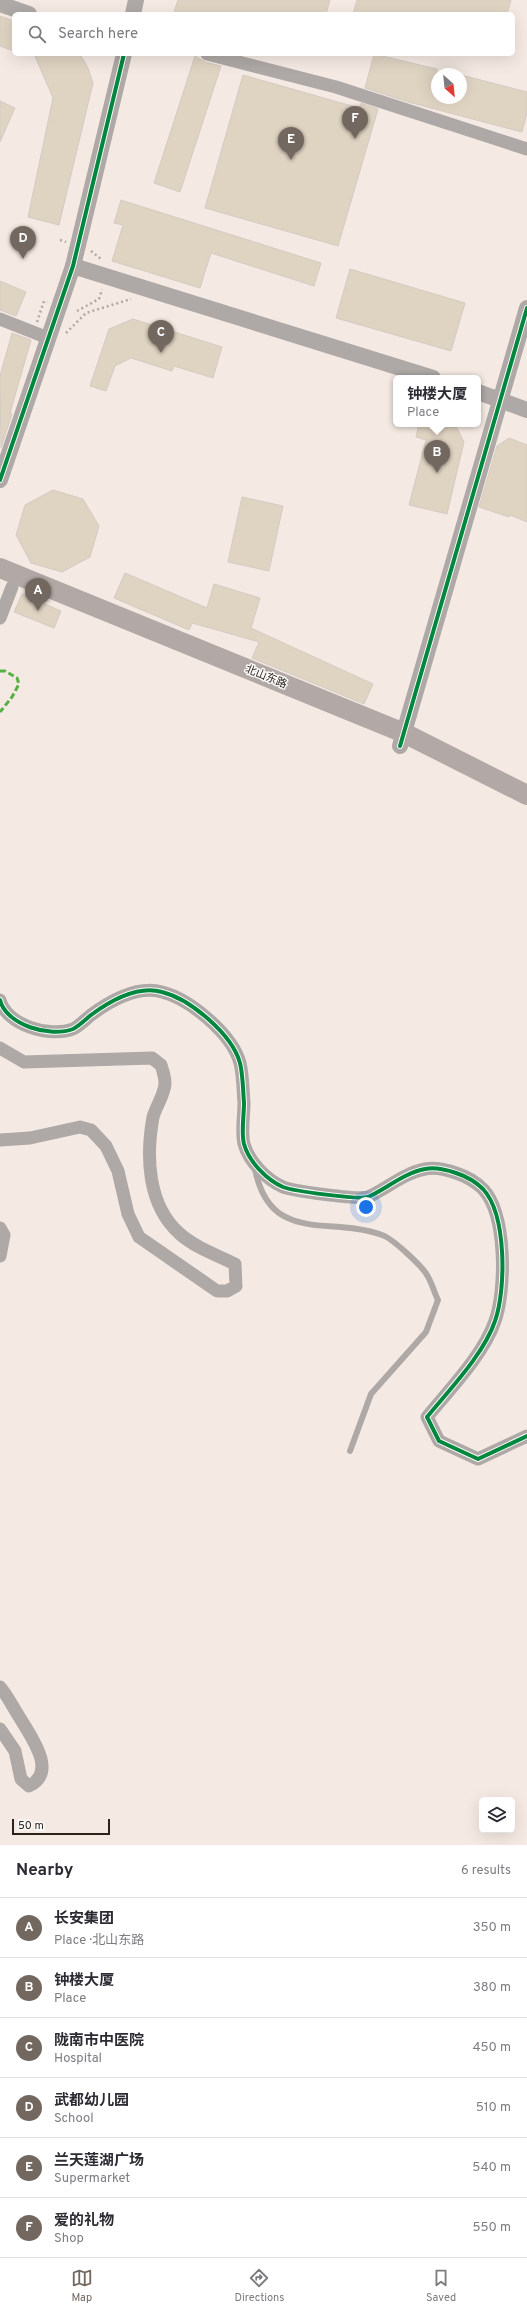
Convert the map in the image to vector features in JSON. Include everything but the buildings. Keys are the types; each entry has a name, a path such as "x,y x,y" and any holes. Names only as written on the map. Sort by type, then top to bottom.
{"main road":[{"name":"北山东路","path":"0,568 527,795"},
{"name":"北山东路","path":"6,585 402,740 527,808"}],"street":[{"path":"133,12 136,0"},
{"path":"0,4 23,12"},
{"path":"0,480 73,266 124,56"},
{"path":"215,56 336,87 527,149"},
{"path":"73,266 423,375"},
{"path":"402,740 527,308"},
{"path":"0,319 48,338"},
{"path":"481,393 527,410"},
{"path":"0,618 6,585"},
{"path":"0,1000 1,1005 14,1020 32,1028 52,1031 73,1029 106,1004 143,991 162,992 201,1012 219,1028 231,1044 240,1062 244,1144 254,1163 268,1178 284,1188 343,1198 365,1198 425,1169 446,1170 466,1177 484,1189 494,1207 502,1251 503,1271 495,1321 474,1359 426,1417 439,1441 478,1459 527,1436"},
{"path":"0,1048 24,1062 152,1058 162,1065 165,1084 154,1116 149,1157 150,1176 156,1196 167,1218 179,1233 198,1246 236,1264 236,1286 227,1291 217,1291 139,1237 128,1214 118,1171 106,1146 91,1130 80,1127 30,1138 0,1140"},
{"path":"0,1228 4,1235 0,1256"},
{"path":"0,1687 37,1746 42,1762 42,1773 38,1782 29,1786 21,1779 15,1751 0,1729"}],"lane":[{"path":"254,1163 258,1184 267,1202 283,1217 322,1227 361,1230 383,1235 427,1274 438,1300 426,1332 371,1394 350,1450"}],"path":[{"path":"86,313 132,298"},
{"path":"33,332 44,301"}],"marked path":[{"path":"0,671 5,671 17,678 19,684 12,697 0,712"}],"cycle path":[{"path":"0,480 73,266 124,56"},
{"path":"400,746 527,308"},
{"path":"0,1000 4,1009 20,1023 30,1027 53,1032 73,1029 98,1010 115,1000 134,993 153,990 173,996 185,1002 208,1019 219,1030 236,1052 240,1063 242,1078 244,1103 243,1134 246,1151 259,1170 271,1180 283,1187 326,1195 362,1198 375,1194 417,1171 433,1168 459,1174 480,1186 491,1201 497,1216 500,1234 502,1272 499,1307 495,1321 483,1346 465,1371 427,1417 439,1441 478,1459 527,1436"}],"place":[{"name":"爱的礼物","path":"355,139"},
{"name":"兰天·莲湖广场","path":"291,160"},
{"name":"武都幼儿园","path":"23,259"},
{"name":"陇南市中医院","path":"161,353"},
{"name":"钟楼大厦","path":"437,473"},
{"name":"长安集团","path":"38,611"}]}
